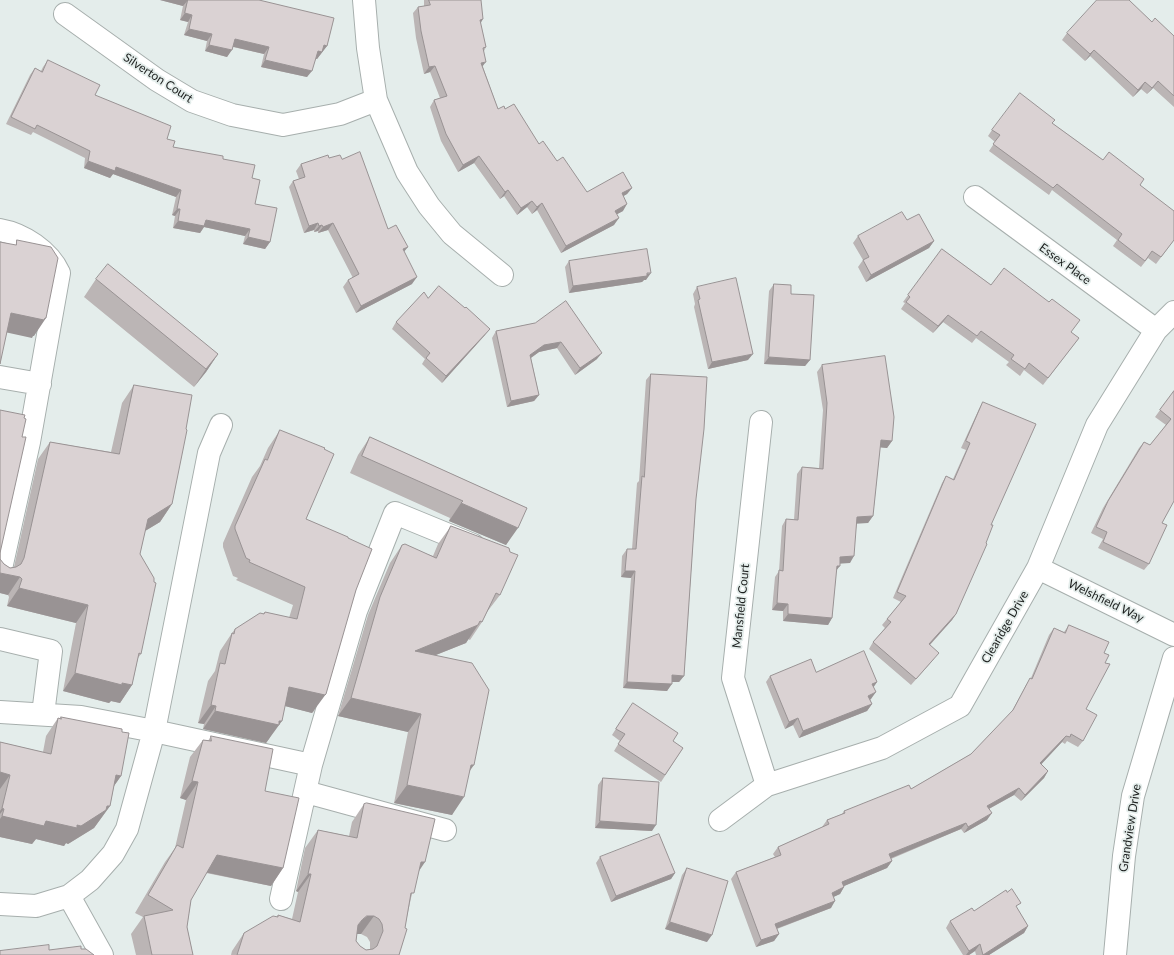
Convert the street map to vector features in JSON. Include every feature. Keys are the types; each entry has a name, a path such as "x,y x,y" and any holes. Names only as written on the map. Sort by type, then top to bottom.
{"street":[{"path":"364,0 368,48 376,100 407,172 429,206 452,234 502,275"},
{"name":"Silverton Court","path":"66,14 157,80 192,101 232,116 283,125 340,114 376,100"},
{"name":"Essex Place","path":"975,198 1156,330"},
{"path":"0,230 26,239 54,262 59,273 29,442 0,573"},
{"name":"Clearidge Drive","path":"720,820 767,785 882,748 960,706 1038,568 1097,425 1156,330 1174,312"},
{"path":"0,377 40,384"},
{"name":"Mansfield Court","path":"761,422 733,678 767,785"},
{"path":"0,904 36,906 69,896 90,880 113,854 127,829 154,731 209,453 221,425"},
{"path":"281,899 311,765 356,611 395,512 489,551"},
{"name":"Welshfield Way","path":"1038,568 1174,634"},
{"path":"0,639 51,651 43,714"},
{"name":"Grandview Drive","path":"1115,955 1124,856 1133,796 1174,658"},
{"path":"1,718 43,714 81,717 154,731 311,765"},
{"path":"306,792 445,830"},
{"path":"69,896 102,955"}],"building":[{"path":"188,0 259,0 334,18 327,46 324,45 322,52 318,51 312,71 265,60 269,47 235,39 232,50 209,45 212,34 189,29 192,15 185,13"},
{"path":"429,0 481,0 483,19 480,20 486,47 483,48 486,62 481,63 498,109 504,106 505,109 514,104 539,144 543,141 557,161 563,157 587,192 623,172 632,188 622,193 627,204 615,211 619,218 566,246 542,203 537,207 532,201 521,208 508,190 505,192 479,156 463,165 446,134 434,100 447,96 435,66 429,67 421,31 418,7 430,5"},
{"path":"1097,0 1129,0 1152,22 1155,18 1174,36 1174,96 1158,81 1152,88 1145,82 1138,90 1094,50 1090,54 1067,33"},
{"path":"48,60 100,85 95,95 171,126 167,139 175,141 173,147 223,156 223,159 255,165 252,178 260,180 255,204 277,208 270,242 248,237 250,229 206,220 204,226 178,221 180,209 177,209 181,190 116,167 115,171 88,161 90,151 37,125 35,129 11,117 35,68 42,72"},
{"path":"1020,93 1055,120 1052,123 1103,160 1109,152 1144,179 1140,185 1174,211 1174,240 1161,257 1152,251 1145,261 1118,240 1122,234 1057,184 1053,188 993,144 1000,135 992,130"},
{"path":"360,152 388,229 396,225 408,247 403,249 417,277 361,306 348,280 359,274 333,223 323,227 322,225 319,226 318,223 309,226 293,181 305,177 301,164 328,155 329,158 340,155 342,159"},
{"path":"902,212 907,220 919,214 934,241 871,275 863,260 869,257 858,236"},
{"path":"17,240 51,247 58,258 46,318 44,320 11,313 0,364 0,242 16,245"},
{"path":"647,249 651,273 647,273 647,276 573,286 569,261"},
{"path":"942,249 991,285 1004,268 1049,302 1052,299 1080,320 1071,332 1079,338 1048,378 1029,363 1025,369 1011,359 1014,355 981,331 977,336 948,315 938,326 906,302 910,297 908,295"},
{"path":"108,264 218,354 206,369 96,279"},
{"path":"736,278 753,354 712,362 698,300 700,299 697,287"},
{"path":"774,284 791,285 791,294 814,295 810,360 769,357"},
{"path":"439,286 465,308 466,307 490,329 446,376 426,358 430,353 396,322 424,292 428,298"},
{"path":"566,301 602,353 580,368 561,342 544,345 530,355 539,395 511,401 496,331 535,323"},
{"path":"885,356 894,417 892,441 881,440 873,516 857,517 854,556 840,557 840,566 837,566 832,618 788,614 788,604 777,603 779,570 783,571 786,519 798,520 802,467 823,469 827,403 822,365"},
{"path":"651,374 707,377 704,429 696,499 684,676 672,675 672,684 627,682 635,571 625,571 627,549 636,549 642,476 644,477"},
{"path":"134,385 192,395 187,430 172,504 148,519 140,554 154,578 154,582 156,583 141,654 139,653 132,685 122,683 122,685 75,673 88,605 19,588 22,579 20,577 0,573 0,559 10,568 21,564 24,558 50,442 119,454"},
{"path":"1174,391 1174,501 1162,523 1167,525 1149,564 1103,542 1107,532 1096,527 1108,501 1144,442 1150,445 1171,419 1160,410"},
{"path":"983,402 1036,424 991,525 993,525 986,543 987,544 956,614 929,644 939,653 916,679 873,642 891,622 887,619 906,596 897,592 946,476 954,480 970,443 966,441"},
{"path":"0,410 25,415 24,418 26,419 22,437 26,437 0,553"},
{"path":"280,430 325,448 324,449 334,454 306,519 372,549 356,590 326,694 289,687 282,721 279,721 279,725 215,711 216,706 211,705 220,663 225,664 232,633 234,634 235,629 260,613 264,614 265,612 297,619 305,587 249,562 250,560 246,558 235,529 265,459 267,460"},
{"path":"370,437 527,508 518,528 461,503 463,501 362,456"},
{"path":"451,526 509,548 510,552 518,555 500,595 496,593 482,622 480,621 478,625 415,651 472,663 489,690 474,765 471,765 464,797 407,785 421,714 351,698 380,597 402,545 405,544 436,558"},
{"path":"1069,625 1109,642 1104,653 1109,655 1105,663 1110,664 1086,709 1097,715 1083,741 1071,734 1070,737 1066,736 1040,763 1048,771 1025,795 1019,788 987,806 992,813 968,827 966,823 889,854 892,861 842,882 844,887 832,893 835,901 775,924 779,934 761,940 736,872 781,855 778,847 829,824 827,820 845,813 844,811 909,785 911,789 971,754 1013,710 1030,678 1032,679 1054,628 1065,633"},
{"path":"864,651 877,682 872,684 876,692 868,696 872,704 803,731 798,718 789,722 770,676 811,659 816,672"},
{"path":"633,703 678,733 673,741 683,748 665,775 618,744 625,734 616,729"},
{"path":"61,717 122,729 122,732 129,733 121,776 116,775 110,806 107,806 106,810 81,826 77,825 77,828 46,821 44,826 2,816 4,809 2,808 10,775 0,772 0,742 51,754 58,718 61,719"},
{"path":"211,736 273,749 265,791 299,798 283,868 217,855 191,900 187,927 193,955 152,955 144,916 173,910 148,895 177,845 183,848 198,782 192,781 203,740 211,741"},
{"path":"603,778 659,782 656,825 600,821"},
{"path":"367,803 435,819 425,862 421,862 414,893 411,893 405,928 407,929 399,955 237,955 244,933 273,916 278,917 278,915 300,922 311,874 308,874 318,830 357,838 364,804","holes":["367,916 374,916 379,919 382,924 383,931 377,946 373,949 366,950 356,941 358,925"]},
{"path":"659,834 675,873 616,896 600,857"},
{"path":"687,868 728,881 712,935 670,922"},
{"path":"1012,889 1021,903 1016,906 1028,926 983,955 980,944 969,951 950,921 972,908 974,911 1006,890 1007,892"},
{"path":"49,945 49,950 81,946 81,949 86,949 94,955 0,955 0,951"}]}
